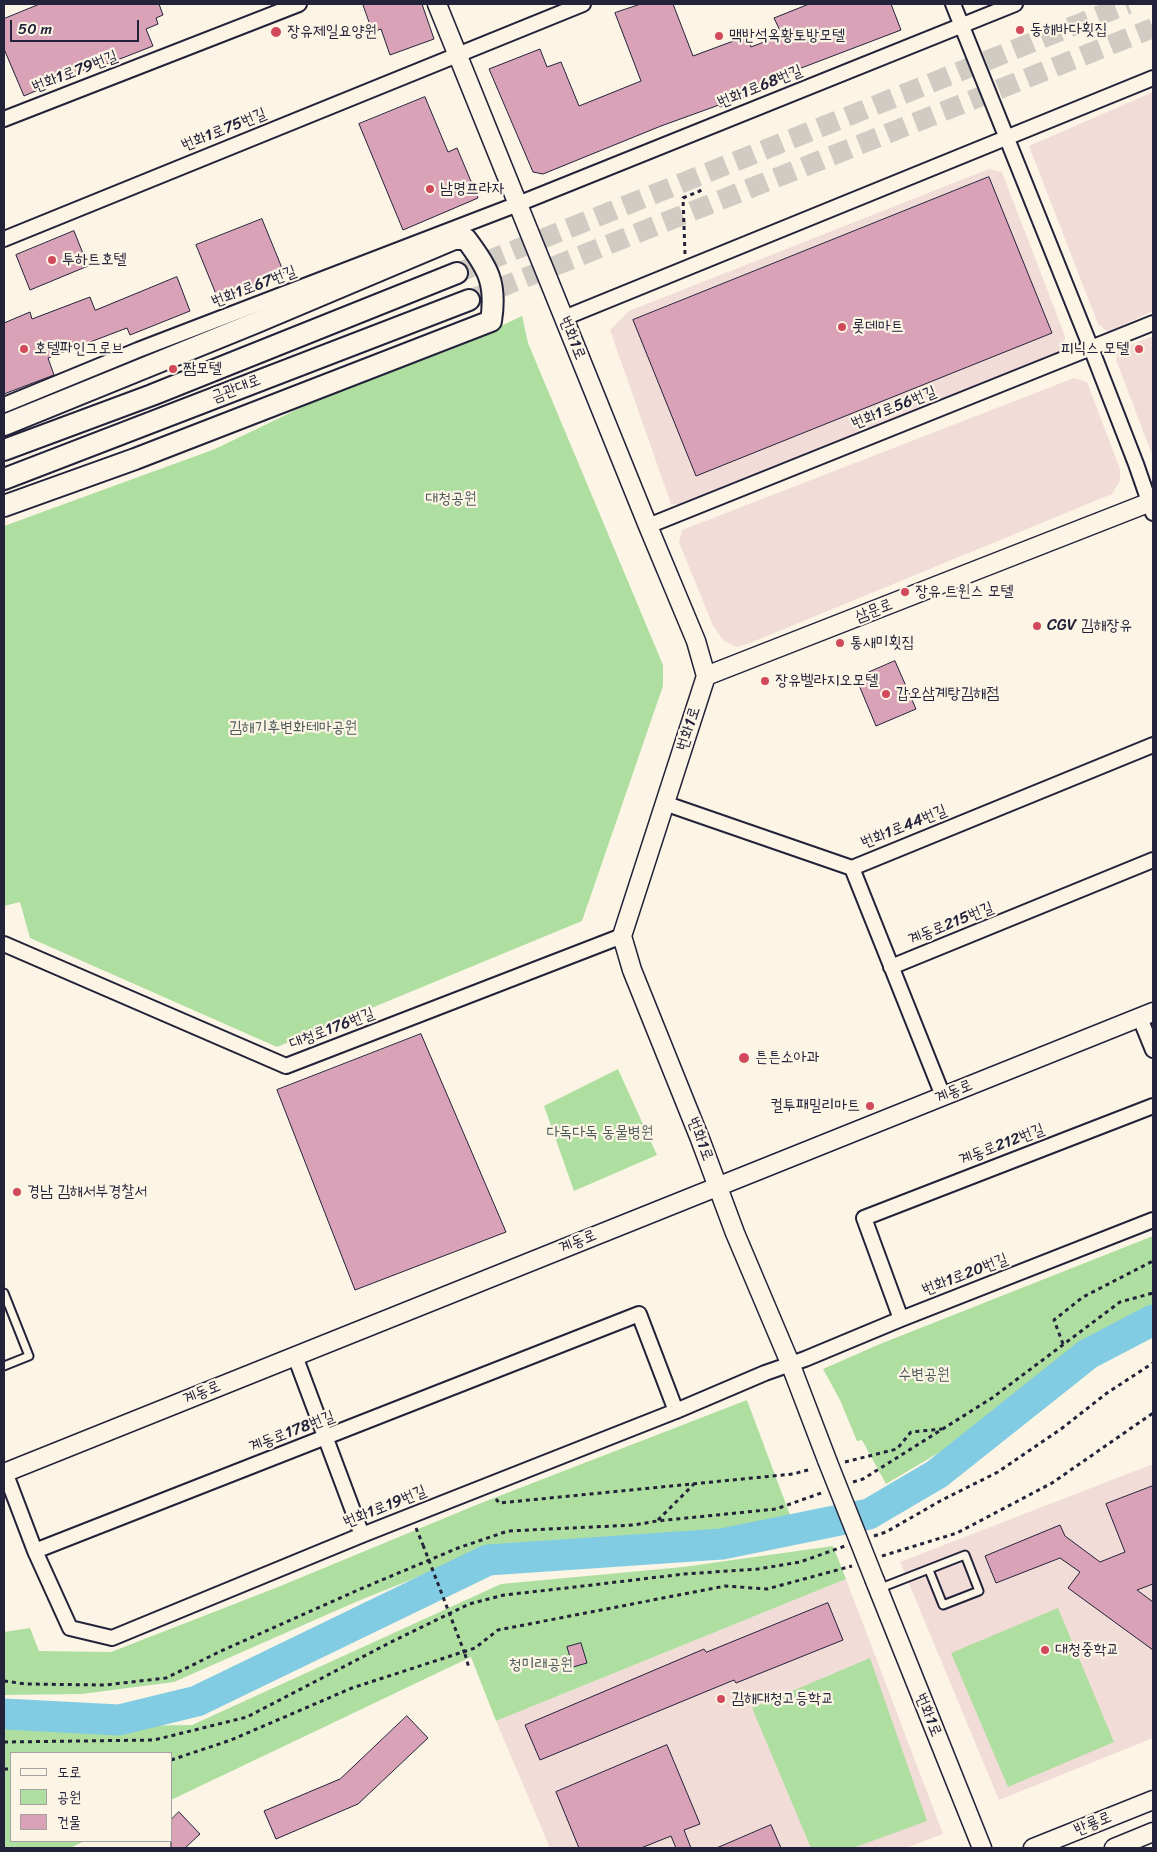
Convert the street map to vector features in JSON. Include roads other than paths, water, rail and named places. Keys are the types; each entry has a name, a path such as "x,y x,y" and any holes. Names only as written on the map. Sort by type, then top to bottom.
{"main road":[{"path":"4,425 264,320 454,239 466,239 491,278 494,304 491,321 135,459 4,506"},
{"name":"금관대로","path":"4,450 152,395 457,273"},
{"name":"금관대로","path":"4,479 468,300"}],"street":[{"name":"번화1로79번길","path":"4,118 299,4"},
{"name":"번화1로","path":"437,4 696,640 706,676 622,936 632,970 735,1233 790,1363 876,1585 982,1848"},
{"name":"번화1로75번길","path":"4,239 583,4"},
{"path":"953,4 1091,348 1152,506"},
{"name":"번화1로68번길","path":"518,204 1015,4"},
{"path":"564,318 1153,78"},
{"name":"번화1로67번길","path":"4,405 148,346 518,204"},
{"name":"번화1로56번길","path":"648,526 1153,323"},
{"name":"삼문로","path":"706,676 1152,506"},
{"name":"번화1로44번길","path":"664,803 852,868 1153,745"},
{"name":"계동로215번길","path":"891,967 1153,860"},
{"path":"852,868 943,1096"},
{"name":"대청로176번길","path":"4,944 286,1066 622,936"},
{"path":"1147,1015 1153,1050"},
{"name":"계동로","path":"4,1472 1147,1015"},
{"name":"계동로212번길","path":"901,1319 864,1218 1153,1106"},
{"name":"번화1로20번길","path":"790,1363 805,1359 901,1319 1153,1220"},
{"name":"계동로178번길","path":"35,1551 639,1314 676,1411"},
{"path":"295,1356 327,1437 362,1535"},
{"name":"번화1로19번길","path":"35,1551 70,1628 112,1638 362,1535 676,1411 790,1363"},
{"path":"4,1472 35,1551"},
{"name":"반룡로","path":"1033,1848 1153,1800"},
{"name":"반룡로","path":"1114,1848 1153,1832"}],"lane":[{"path":"4,1293 29,1356 4,1366"},
{"path":"876,1585 929,1570 965,1555 980,1591 943,1606 929,1570"}],"waterway":[{"path":"4,1714 119,1720 197,1701 488,1560 722,1544 869,1514 937,1474 1088,1354 1153,1320"}],"tunnel":[{"path":"457,273 1128,4"},
{"path":"469,300 1153,28"}],"place":[{"name":"동해바다횟집","path":"1020,30"},
{"name":"장유제일요양원","path":"276,32"},
{"name":"맥반석옥황토방모텔","path":"719,36"},
{"name":"남명프라자","path":"430,189"},
{"name":"투하트호텔","path":"52,260"},
{"name":"롯데마트","path":"842,327"},
{"name":"호텔파인그로브","path":"24,349"},
{"name":"피닉스 모텔","path":"1139,349"},
{"name":"짬모텔","path":"173,369"},
{"name":"장유 트윈스 모텔","path":"905,592"},
{"name":"CGV 김해장유","path":"1037,626"},
{"name":"통새미횟집","path":"840,643"},
{"name":"장유벨라지오모텔","path":"765,681"},
{"name":"갑오삼계탕김해점","path":"886,694"},
{"name":"튼튼소아과","path":"744,1058"},
{"name":"컬투패밀리마트","path":"870,1106"},
{"name":"경남 김해서부경찰서","path":"17,1192"},
{"name":"대청중학교","path":"1045,1650"},
{"name":"김해대청고등학교","path":"721,1699"}],"park label":[{"name":"대청공원","path":"451,499"},
{"name":"김해기후변화테마공원","path":"293,728"},
{"name":"다독다독 동물병원","path":"600,1133"},
{"name":"수변공원","path":"924,1375"},
{"name":"청미래공원","path":"541,1665"}]}
